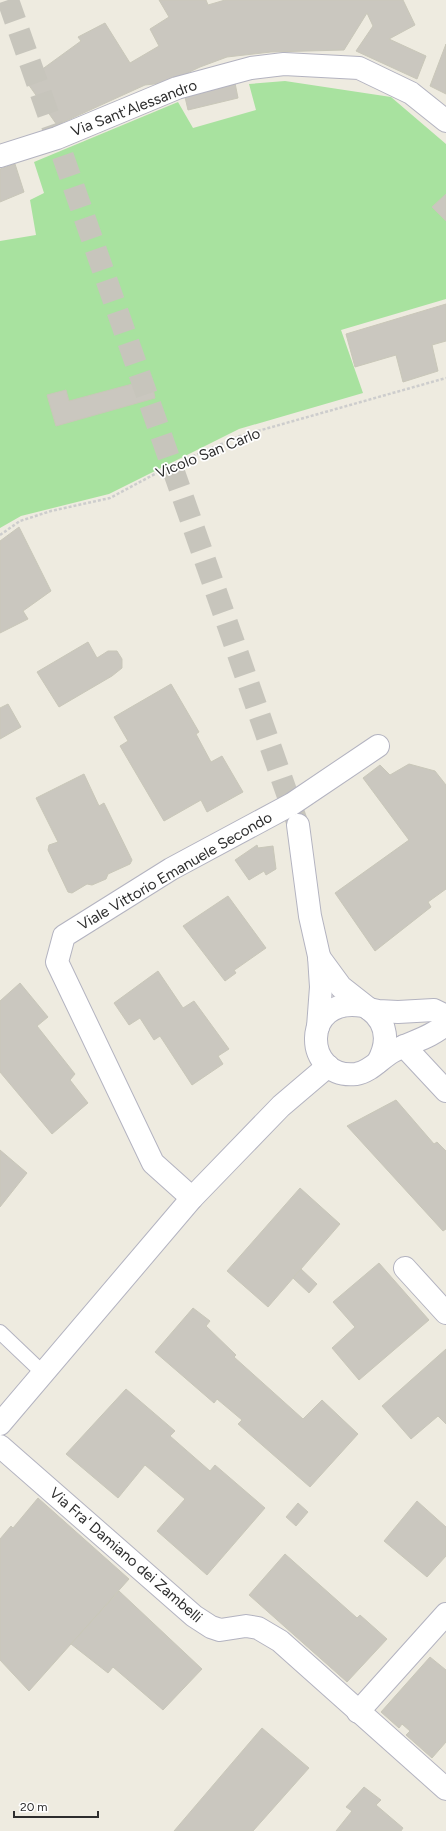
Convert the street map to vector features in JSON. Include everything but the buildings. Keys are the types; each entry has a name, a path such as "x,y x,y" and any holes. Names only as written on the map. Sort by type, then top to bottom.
{"street":[{"name":"Via Sant'Alessandro","path":"0,156 57,138 177,88 251,68 284,64 359,68 411,93 446,122"},
{"name":"Viale Vittorio Emanuele Secondo","path":"192,1198 153,1163 57,962 64,936 171,869 292,804 378,746"},
{"path":"298,825 310,916 319,956 321,987 318,1027 315,1039 318,1051 328,1066 344,1074 356,1074 373,1066 404,1046 439,1031 446,1024"},
{"path":"319,956 341,987 382,1022 386,1033 383,1052 378,1062"},
{"path":"318,1027 328,1012 339,1006 351,1004 378,1011 398,1012 434,1010 446,1016"},
{"path":"404,1046 446,1091"},
{"path":"0,1424 192,1198 281,1106 328,1066"},
{"path":"405,1268 446,1313"},
{"name":"Via Fra' Damiano dei Zambelli","path":"0,1446 194,1616 211,1627 220,1630 246,1626 258,1628 280,1641 446,1789"},
{"path":"358,1712 446,1614"}],"lane":[{"path":"0,1332 43,1373"}],"path":[{"name":"Vicolo San Carlo","path":"0,535 20,521 51,511 110,498 168,466 240,436 446,378"}],"green space":[{"path":"285,81 391,97 446,144 446,299 341,330 363,393 239,429 109,494 21,516 0,528 0,241 36,235 30,200 44,193 34,162 178,102 193,128 256,110 249,84"}],"tunnel":[{"path":"8,0 297,822"}]}
